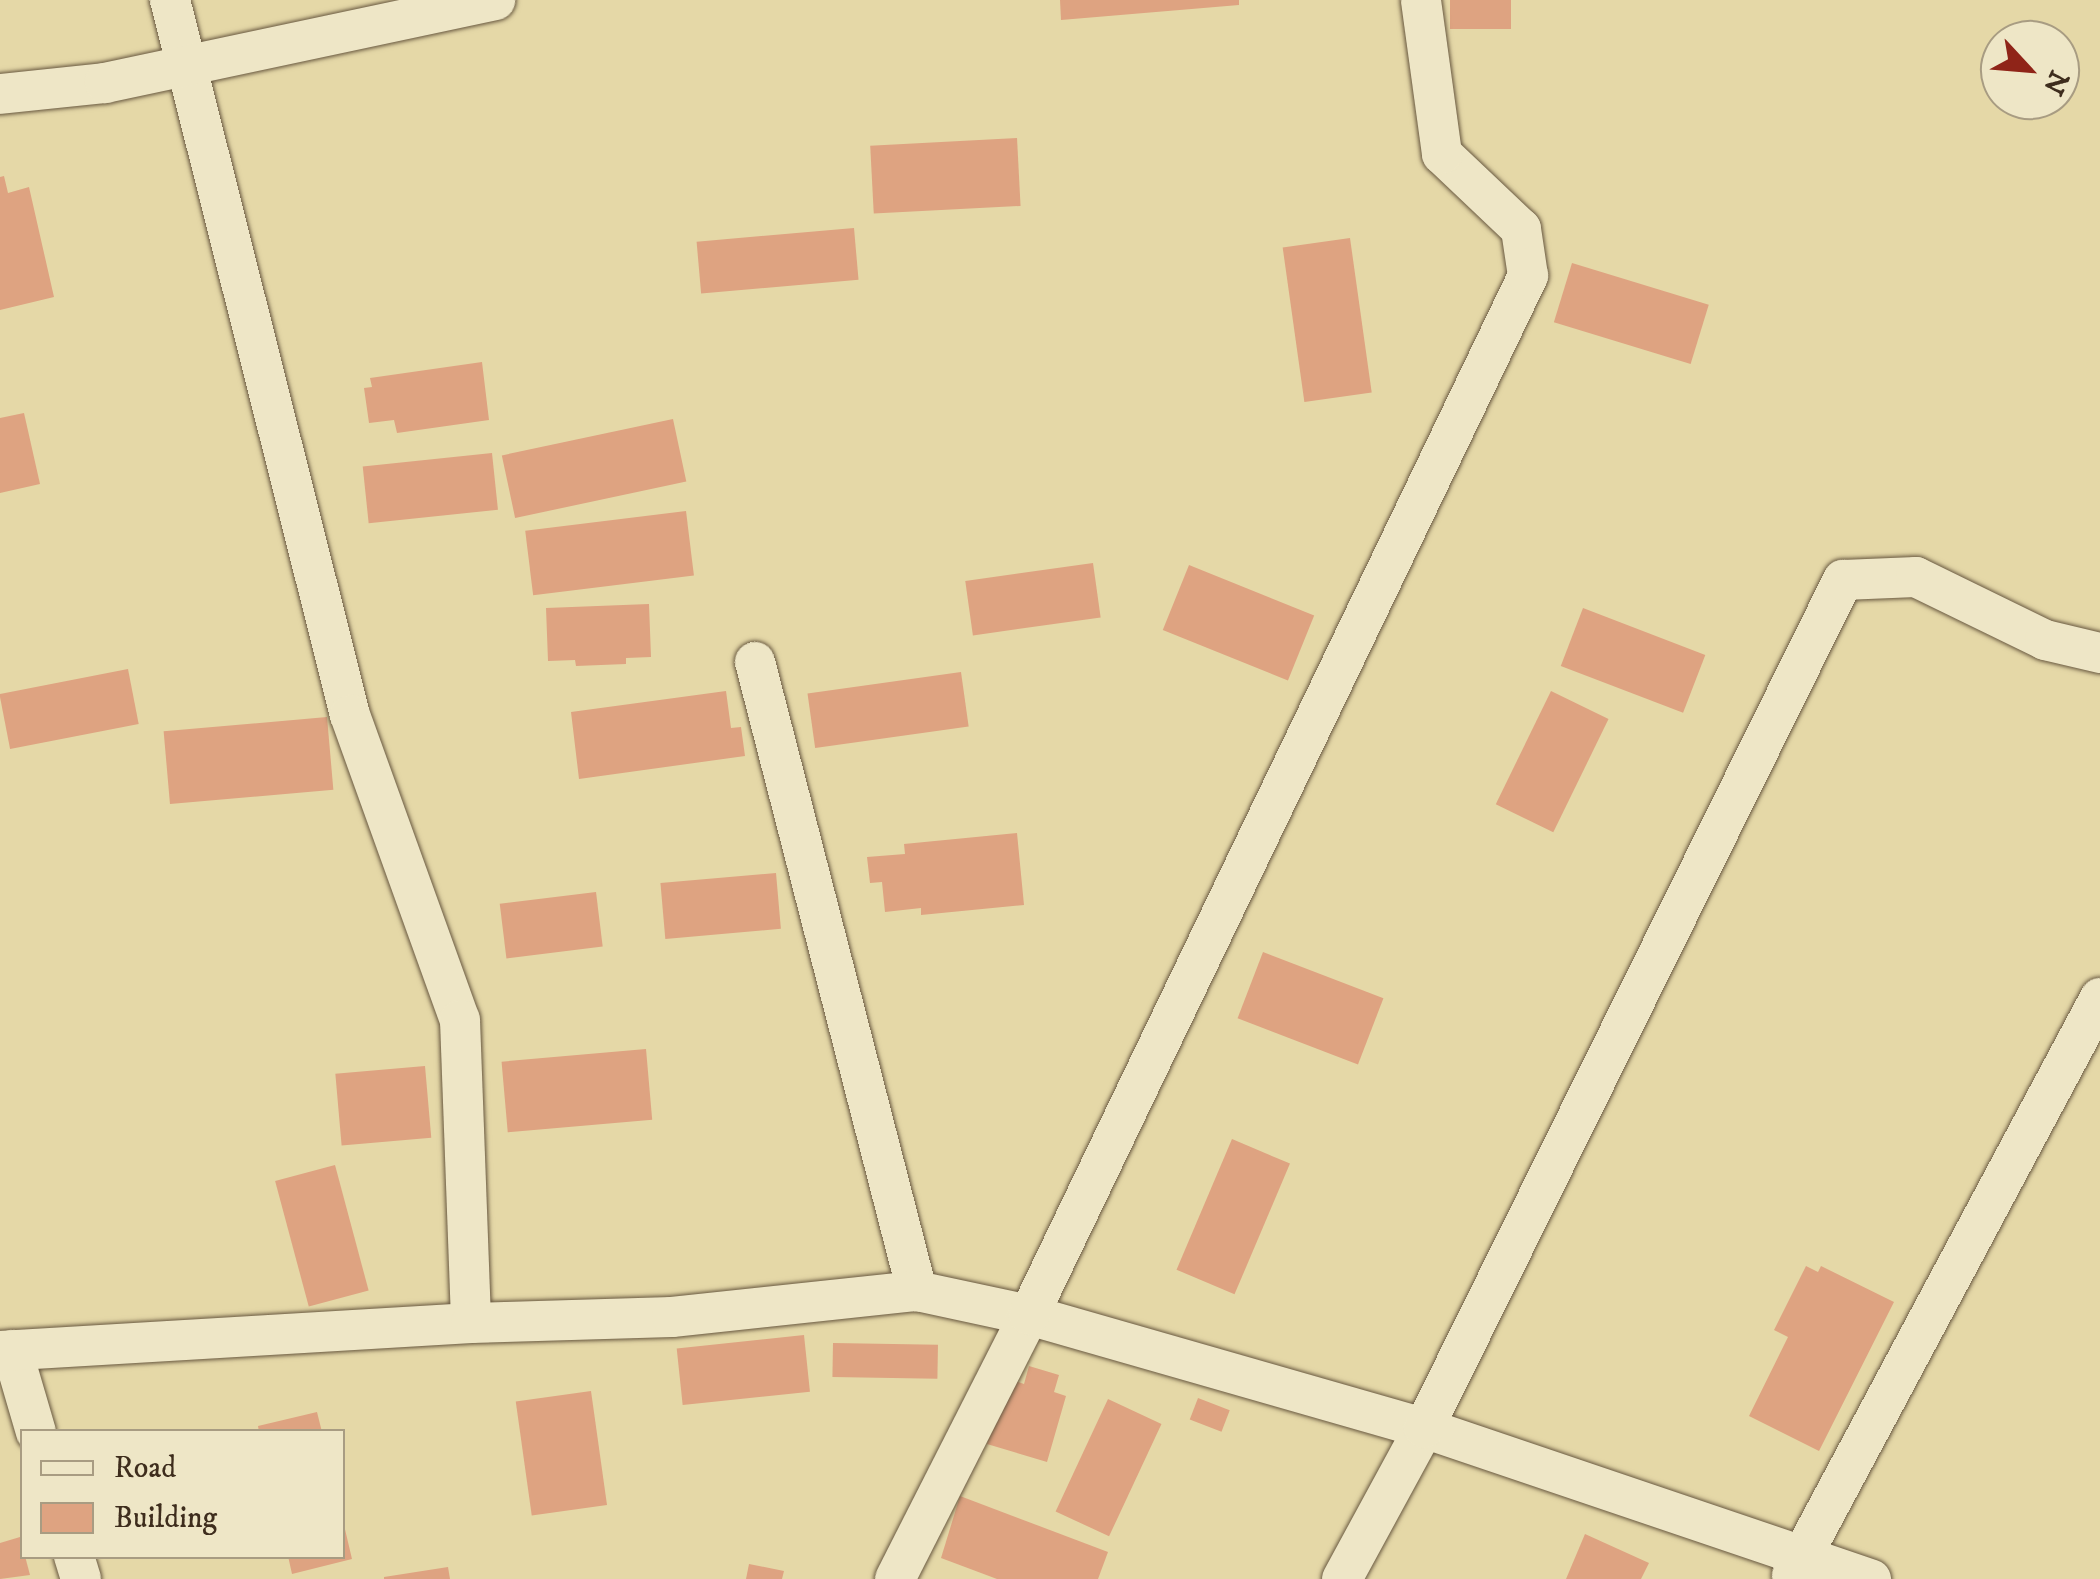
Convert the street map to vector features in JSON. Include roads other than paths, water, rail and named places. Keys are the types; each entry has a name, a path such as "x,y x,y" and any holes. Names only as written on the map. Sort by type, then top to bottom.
{"street":[{"path":"170,0 183,65 350,715 460,1020 471,1323"},
{"path":"0,94 105,83 495,0"},
{"path":"894,1579 1029,1315 1528,276 1521,228 1442,154 1421,0"},
{"path":"1342,1579 1424,1428 1843,580 1916,577 2045,640 2100,653"},
{"path":"755,662 917,1291"},
{"path":"1796,1567 2100,998"},
{"path":"35,1429 6,1350 471,1323 672,1317 917,1291 1029,1315 1424,1428 1796,1567 1871,1579"}]}
